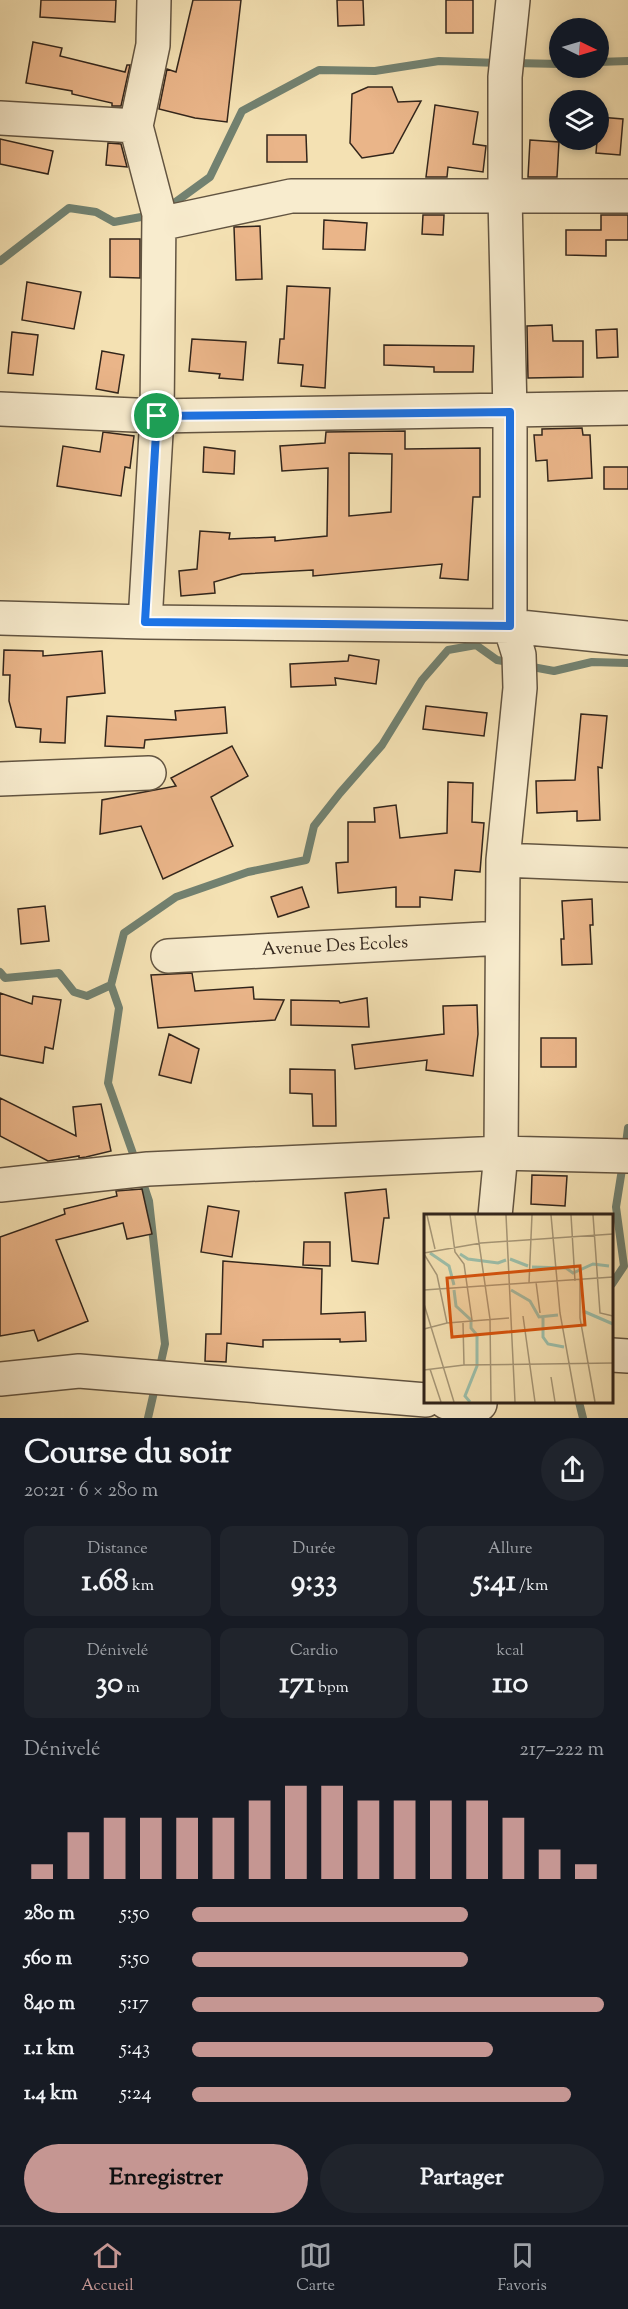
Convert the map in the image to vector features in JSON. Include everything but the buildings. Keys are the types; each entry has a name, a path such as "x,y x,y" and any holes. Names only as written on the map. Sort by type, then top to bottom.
{"street":[{"path":"145,622 157,416 159,214 136,126 153,45 154,0"},
{"path":"495,1214 501,1153 503,860 520,688 514,640 505,197 506,64 513,0"},
{"path":"0,118 136,126"},
{"path":"159,224 291,196 628,196"},
{"path":"0,409 157,416 510,412 628,408"},
{"path":"0,618 145,622 514,640 628,638"},
{"path":"0,779 149,773"},
{"path":"503,860 628,865"},
{"name":"Avenue Des Ecoles","path":"168,956 502,938"},
{"path":"0,1185 138,1170 501,1153 628,1156"},
{"path":"0,1379 79,1371 424,1400"},
{"path":"456,1403 480,1408"}],"waterway":[{"path":"166,209 210,177 242,111 319,70 375,71 439,61 499,63"},
{"path":"609,62 628,61"},
{"path":"514,63 549,64"},
{"path":"0,261 69,208 96,212 114,222 152,215"},
{"path":"137,1165 108,1083 119,1008 111,985 124,933 176,897 248,872 306,860 314,826 382,745 422,680 448,650 476,645 497,660 514,663"},
{"path":"527,666 554,671 592,662 628,663"},
{"path":"0,972 5,978 59,973 74,992 87,996 111,985"},
{"path":"625,1151 628,1128"},
{"path":"613,1282 624,1266 616,1207 623,1163"},
{"path":"141,1177 149,1201 165,1344 159,1371"},
{"path":"148,1418 156,1383"},
{"path":"579,1403 583,1418"}],"route":[{"path":"510,412 510,626 145,622 157,416 510,412"}]}
